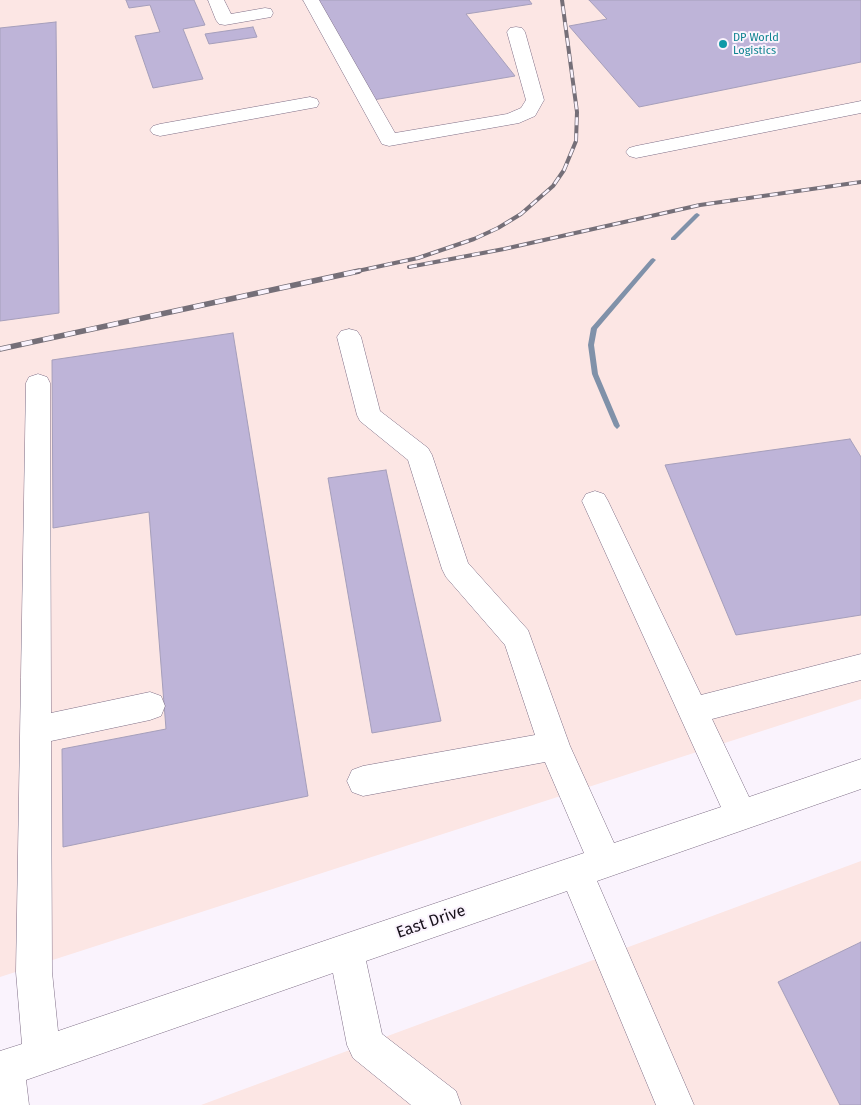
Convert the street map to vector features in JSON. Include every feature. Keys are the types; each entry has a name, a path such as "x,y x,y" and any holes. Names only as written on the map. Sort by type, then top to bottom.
{"street":[{"path":"216,0 225,20 265,12"},
{"path":"310,0 389,140 512,119 528,112 535,100 516,32"},
{"path":"160,130 310,102"},
{"path":"636,152 861,107"},
{"path":"349,337 369,415 418,456 456,569 518,639 554,746 591,867 675,1105"},
{"path":"38,382 34,972 42,1056"},
{"path":"595,501 741,815"},
{"path":"692,711 861,667"},
{"path":"36,730 150,706"},
{"path":"363,781 554,746"},
{"name":"East Drive","path":"3,1069 861,774"},
{"path":"346,951 366,1045 442,1105"},
{"path":"3,1069 10,1105"}],"shaded area":[{"path":"0,0 861,0 861,699 0,977"},
{"path":"861,861 861,1105 201,1105"}],"building":[{"path":"126,0 194,0 205,25 183,29 203,79 153,88 135,36 160,32 150,5 129,8"},
{"path":"318,0 529,0 532,4 466,14 515,76 373,100"},
{"name":"DP World Logistics","path":"589,0 861,0 861,62 639,107 569,26 607,19"},
{"path":"56,22 59,313 0,321 0,28"},
{"path":"253,27 257,37 209,44 205,34"},
{"path":"233,333 308,796 63,847 62,749 166,729 149,512 53,528 52,360"},
{"path":"850,439 861,457 861,615 736,635 665,465"},
{"path":"386,470 441,721 372,733 328,478"},
{"path":"861,942 861,1105 840,1105 778,982"}],"waterway":[{"path":"673,239 697,215"},
{"path":"617,426 595,374 591,345 594,328 653,260"}],"railway":[{"path":"353,272 418,258 474,239 498,228 521,214 553,186 564,170 576,141 577,112 562,0"},
{"path":"409,267 504,249 700,205 861,182"},
{"path":"0,349 359,271"}],"place":[{"name":"DP World Logistics","path":"723,44"}]}
